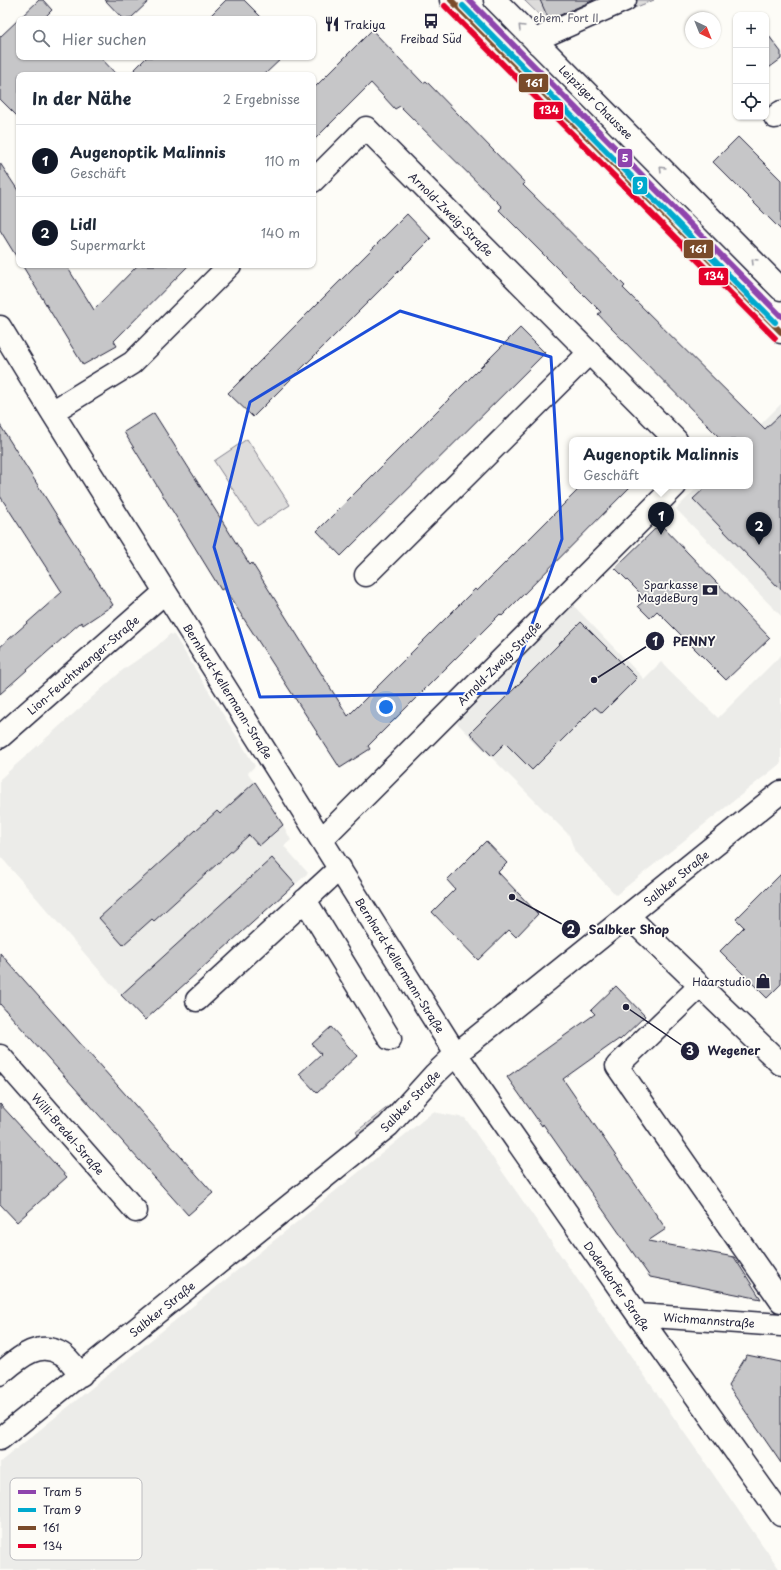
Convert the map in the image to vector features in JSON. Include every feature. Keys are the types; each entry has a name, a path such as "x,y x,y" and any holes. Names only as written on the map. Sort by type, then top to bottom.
{"street":[{"path":"451,0 781,332"},
{"name":"Leipziger Chaussee","path":"495,0 781,289"},
{"path":"537,43 544,36 624,0"},
{"name":"Arnold-Zweig-Straße","path":"316,178 366,128 673,437"},
{"path":"52,412 132,364 227,268"},
{"name":"Bernhard-Kellermann-Straße","path":"0,327 456,1054"},
{"path":"366,575 590,352"},
{"name":"Arnold-Zweig-Straße","path":"322,839 672,489"},
{"name":"Lion-Feuchtwanger-Straße","path":"0,737 165,592"},
{"name":"Salbker Straße","path":"0,1439 388,1126 435,1074 456,1054 781,792"},
{"path":"197,1000 340,868"},
{"path":"305,900 390,1038"},
{"path":"628,916 781,1064"},
{"path":"700,986 617,1066 781,1301"},
{"name":"Dodendorfer Straße","path":"456,1054 638,1315 781,1515"},
{"name":"Willi-Bredel-Straße","path":"0,1056 136,1211"},
{"name":"Wichmannstraße","path":"638,1315 781,1325"},
{"path":"0,1374 19,1358 32,1350 50,1348 63,1354 81,1375"}],"highlighted area":[{"path":"400,311 551,357 562,539 508,693 260,697 214,547 250,402"}],"shaded area":[{"path":"781,404 781,616 676,509 696,489 753,489 753,437 748,437"},
{"path":"573,605 644,679 661,662 718,718 781,655 781,763 616,895 575,852 569,835 457,723"},
{"path":"170,634 174,635 255,766 248,773 283,825 291,840 284,846 308,873 145,1020 112,985 0,856 0,779 124,669 156,647"},
{"path":"433,1112 465,1118 780,1570 0,1570 0,1462"}],"green space":[{"name":"ehem. Fort II","path":"524,0 654,0 562,37"},
{"path":"247,439 290,505 257,526 214,461"},
{"path":"408,1091 360,1138 356,1132"}],"building":[{"path":"39,0 43,0 52,10 46,16 22,16"},
{"path":"105,0 150,0 133,16 120,16"},
{"path":"226,0 244,0 260,16 210,16"},
{"path":"540,0 594,0 549,20"},
{"path":"16,22 16,60 103,60 114,72 16,72 16,115 0,99 0,37"},
{"path":"372,30 423,83 426,81 525,183 523,185 625,286 623,288 765,429 781,414 781,590 693,499 704,489 753,489 753,437 719,437 609,326 598,314 601,312 499,210 502,207 400,106 395,109 371,83 316,138 316,86"},
{"path":"769,36 781,52 781,59 769,68"},
{"path":"144,60 280,60 267,72 132,72"},
{"path":"738,137 781,180 781,230 713,162"},
{"path":"0,163 16,187 16,256 0,230"},
{"path":"407,214 431,239 253,417 228,393"},
{"path":"24,268 68,268 94,310 135,268 186,268 114,341 117,346 83,365"},
{"path":"520,328 545,353 341,556 317,531"},
{"path":"154,413 250,565 252,563 348,716 475,589 477,591 579,489 628,489 502,616 500,614 368,746 370,749 340,768 224,588 221,590 124,432"},
{"path":"0,425 113,605 83,625 81,622 0,694 0,647 62,592 0,496"},
{"path":"660,524 770,638 726,680 657,611 650,618 638,606 646,599 615,568"},
{"path":"581,622 637,678 602,713 595,707 532,770 505,743 492,756 470,733"},
{"path":"255,782 283,825 259,846 249,835 154,921 152,919 123,945 99,918 217,811 220,814"},
{"path":"486,841 507,863 498,872 538,914 516,937 509,930 478,960 432,912 455,889 447,880"},
{"path":"272,858 295,884 145,1020 121,995"},
{"path":"781,874 781,984 767,998 720,951 744,927 736,919"},
{"path":"0,953 213,1193 188,1215 0,1004"},
{"path":"616,986 645,1016 620,1040 619,1039 563,1079 666,1229 648,1241 734,1257 761,1299 650,1277 543,1124 542,1126 507,1077 595,1014 591,1010"},
{"path":"331,1027 357,1056 317,1093 299,1074 321,1054 312,1044"},
{"path":"0,1104 67,1177 17,1222 0,1204"},
{"path":"747,1355 781,1362 781,1463 728,1386"}],"tram line":[{"name":"5","path":"469,0 781,316"},
{"name":"9","path":"463,6 775,322"}],"transit line":[{"name":"161","path":"451,0 781,332"},
{"name":"134","path":"445,6 775,338"}],"place":[{"name":"Freibad Süd","path":"431,21"},
{"name":"Trakiya","path":"332,24"},
{"name":"Augenoptik Malinnis","path":"661,535"},
{"name":"Lidl","path":"759,545"},
{"name":"Sparkasse MagdeBurg","path":"710,590"},
{"name":"PENNY","path":"594,680"},
{"name":"Salbker Shop","path":"512,897"},
{"name":"Haarstudio","path":"763,981"},
{"name":"Wegener","path":"626,1007"}]}
